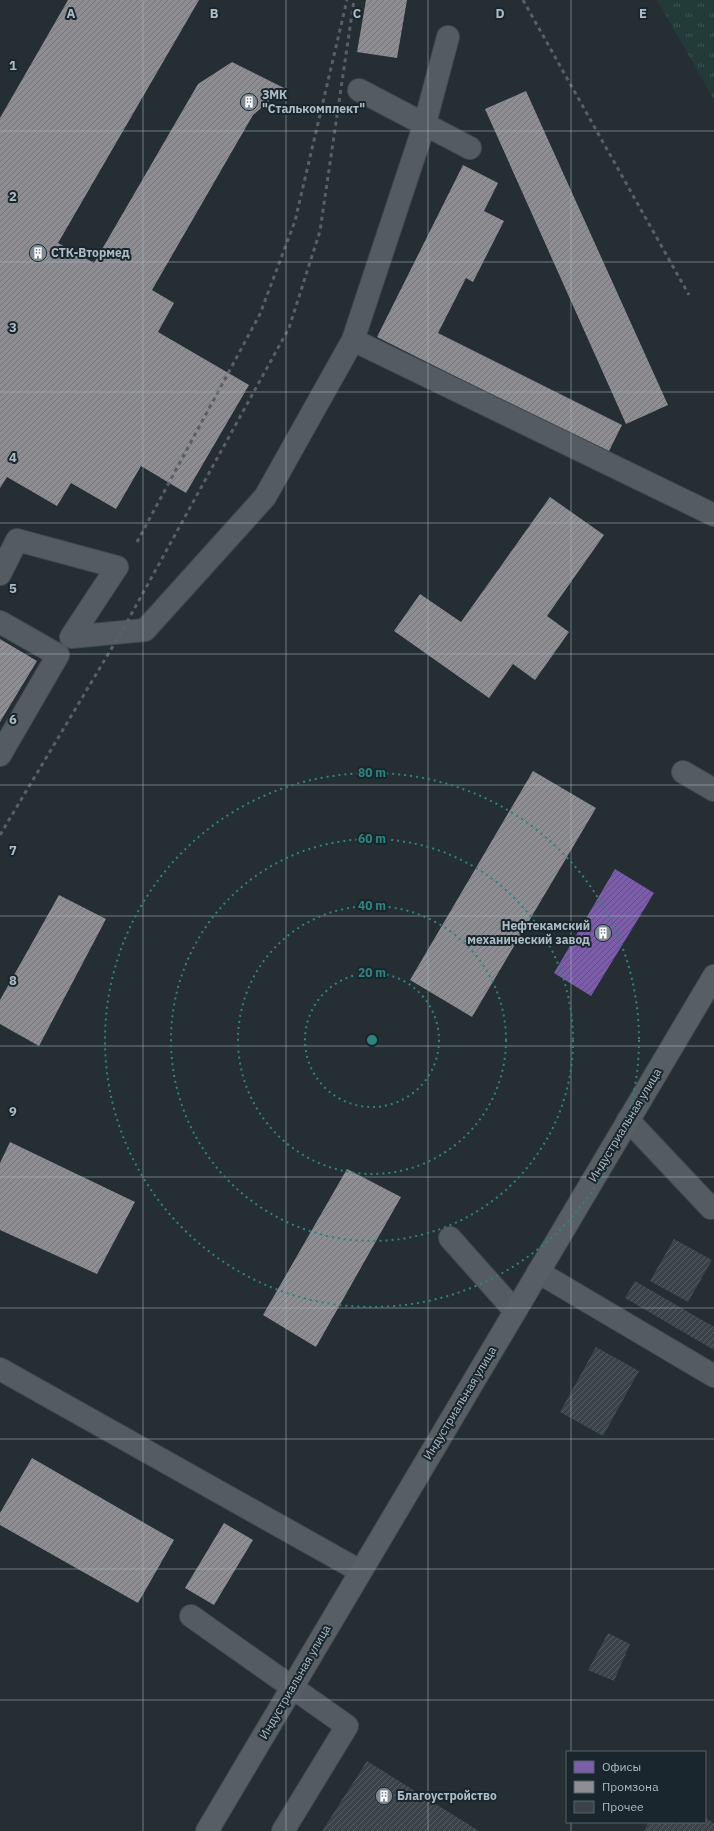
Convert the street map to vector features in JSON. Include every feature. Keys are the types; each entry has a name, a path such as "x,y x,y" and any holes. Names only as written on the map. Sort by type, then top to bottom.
{"main road":[{"name":"Индустриальная улица","path":"207,1831 714,976"}],"lane":[{"path":"0,574 17,540 116,567 71,637 145,630 265,497 353,340 425,123 448,37"},
{"path":"359,90 425,123 470,148"},
{"path":"353,340 714,515"},
{"path":"0,622 58,655 0,755"},
{"path":"684,772 714,790"},
{"path":"628,1120 711,1208"},
{"path":"450,1238 515,1311"},
{"path":"538,1272 714,1376"},
{"path":"0,1369 360,1571"},
{"path":"191,1616 347,1726 283,1831"}],"green space":[{"path":"657,0 714,0 714,100"}],"building: Офисы":[{"name":"Нефтекамский механический завод","path":"615,869 654,893 591,996 554,973"}],"building: Промзона":[{"name":"СТК-Втормед","path":"68,0 199,0 58,243 94,263 198,84 232,62 284,88 253,115 152,290 174,303 158,332 249,385 186,493 141,466 116,509 71,483 57,506 7,477 0,488 0,118"},
{"path":"366,0 407,0 397,58 357,52"},
{"path":"526,91 668,405 626,424 485,109"},
{"path":"463,165 498,183 484,211 504,221 473,282 466,278 438,333 622,425 608,453 377,337"},
{"path":"550,497 604,535 547,616 569,632 535,680 513,664 489,698 394,631 420,594 461,622"},
{"path":"0,639 37,661 0,722"},
{"path":"533,771 596,808 472,1017 410,980"},
{"path":"59,895 106,919 39,1046 0,1024 0,1000"},
{"path":"10,1142 135,1202 97,1274 0,1230 0,1163"},
{"path":"347,1169 401,1197 316,1347 263,1315"},
{"path":"32,1458 174,1540 138,1603 0,1525 0,1513"},
{"path":"224,1523 253,1540 214,1605 185,1588"}],"building: Прочее":[{"path":"674,1239 712,1260 688,1302 650,1281"},
{"path":"635,1281 714,1327 714,1350 625,1298"},
{"path":"596,1347 639,1371 603,1436 560,1412"},
{"path":"608,1633 630,1644 614,1681 588,1670"},
{"name":"Благоустройство","path":"367,1761 479,1831 322,1831"},
{"path":"706,1819 714,1823 714,1831 644,1831 648,1823 706,1823"}],"railway":[{"path":"137,542 260,314 295,221 347,0"},
{"path":"0,835 122,631 289,328 320,231 354,0"},
{"path":"523,0 689,295"}],"place":[{"name":"ЗМК \"Сталькомплект\"","path":"249,102"},
{"name":"СТК-Втормед","path":"38,253"},
{"name":"Нефтекамский механический завод","path":"603,933"},
{"name":"Благоустройство","path":"384,1796"}]}
